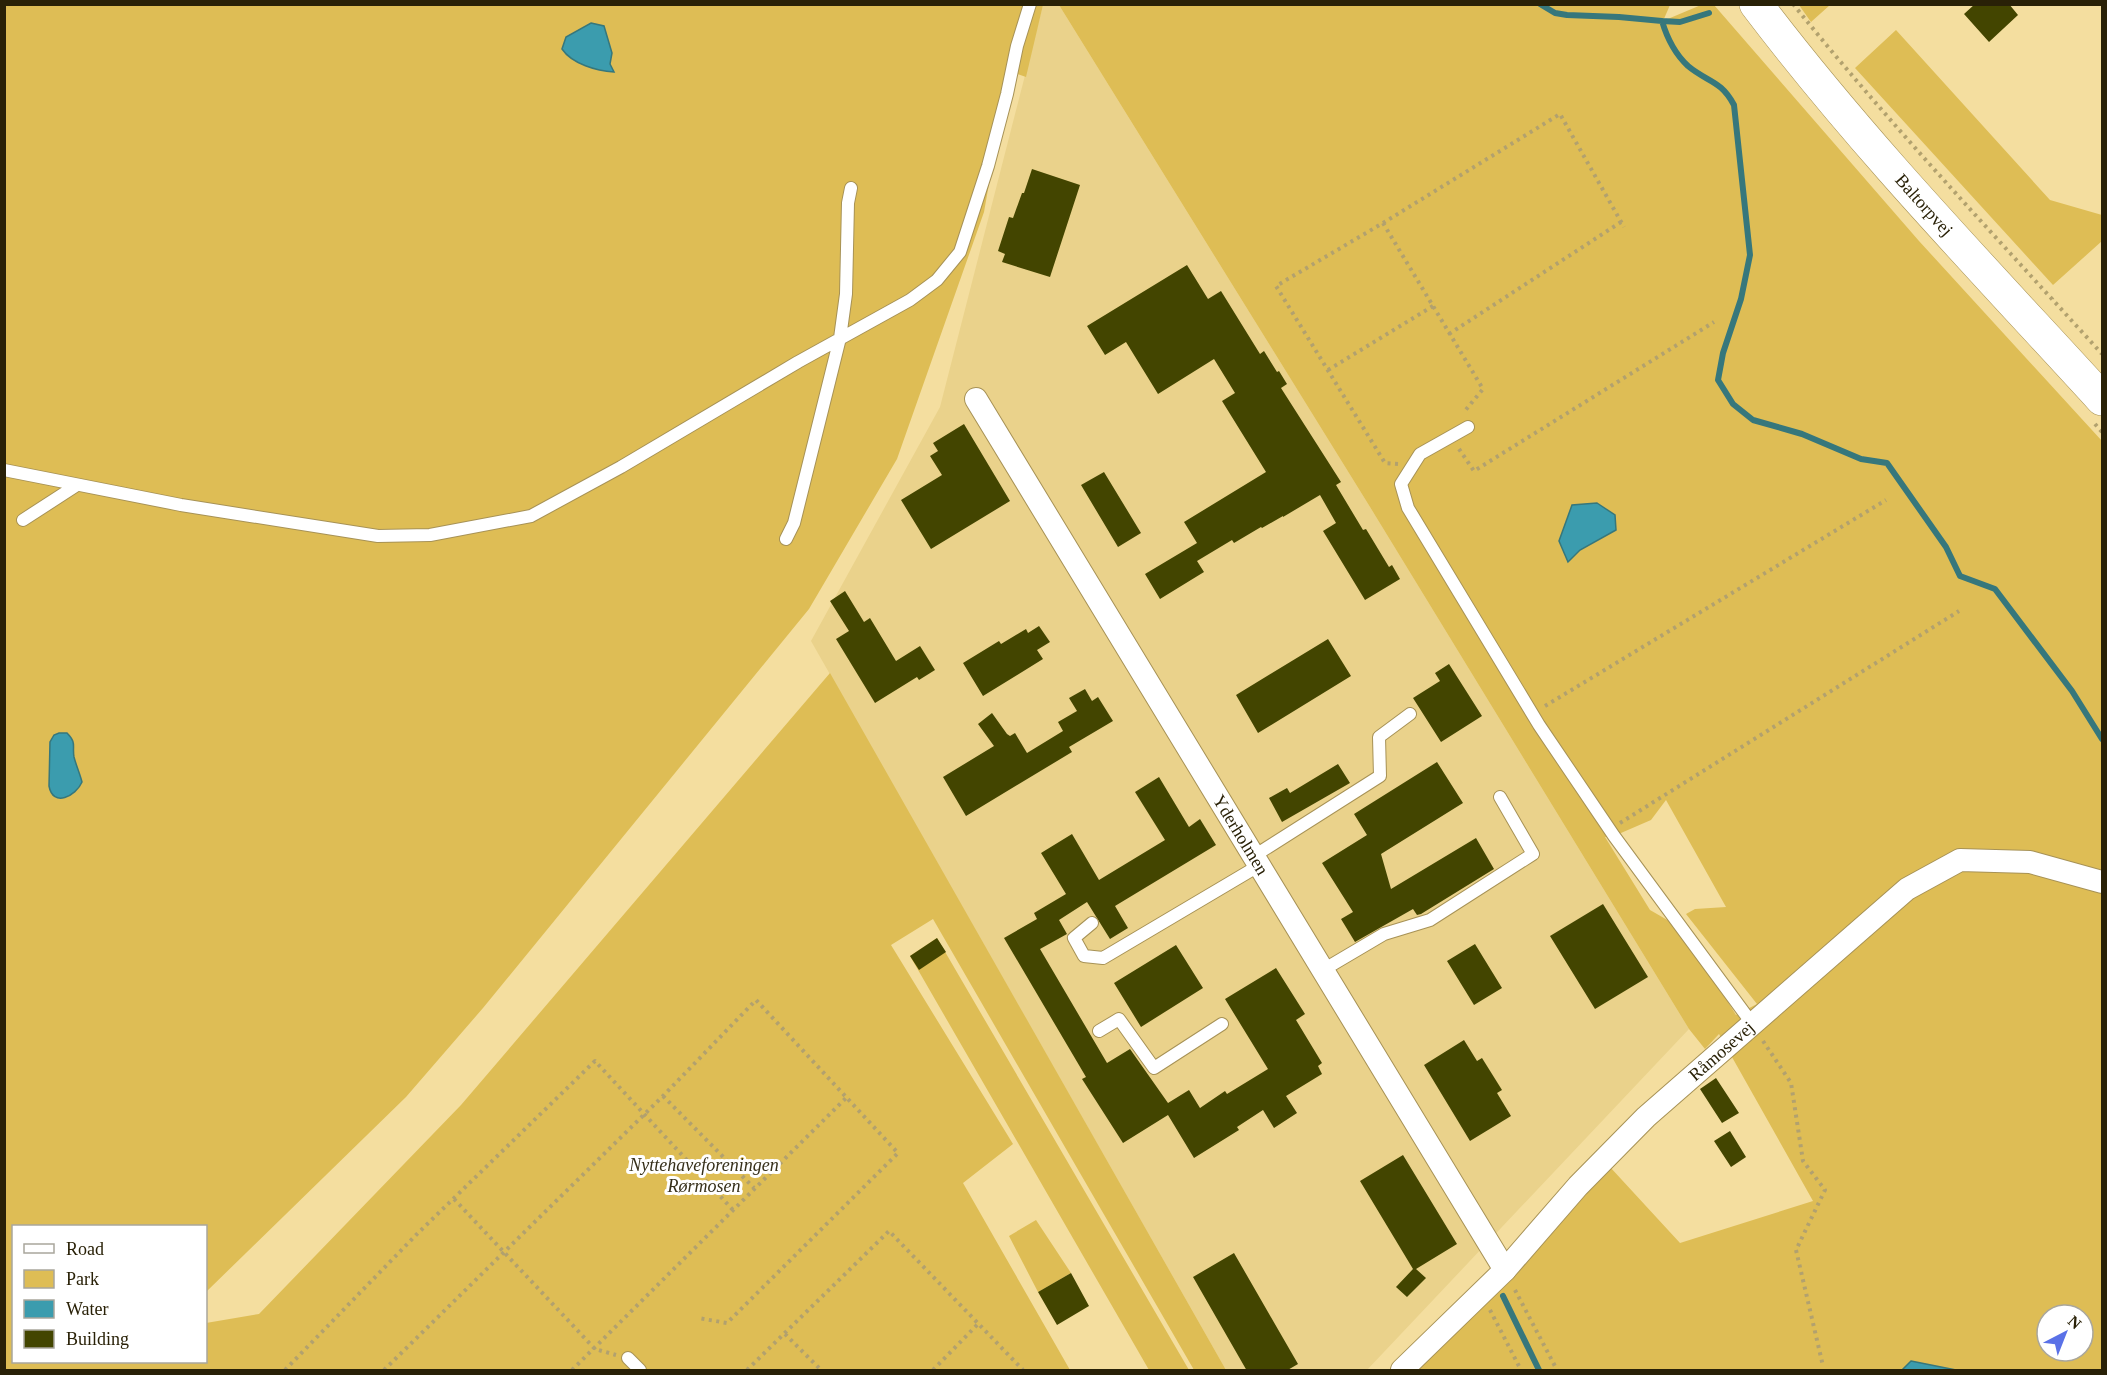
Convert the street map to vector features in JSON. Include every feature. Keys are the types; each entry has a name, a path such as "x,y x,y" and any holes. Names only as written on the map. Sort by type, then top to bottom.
{"street":[{"name":"Baltorpvej","path":"1755,4 1852,123 1962,247 2103,399"},
{"name":"Yderholmen","path":"976,399 1504,1270"},
{"name":"Råmosevej","path":"1402,1371 1504,1270 1578,1186 1646,1116 1907,888 1960,860 2030,862 2103,882"}],"lane":[{"path":"4,470 181,505 378,536 430,535 531,516 621,467 840,338 910,300 937,280 960,252 988,166 1017,46 1030,4"},
{"path":"786,538 794,523 840,338 846,294 848,203 851,188"},
{"path":"1468,427 1420,454 1401,484 1407,508 1532,714 1610,829 1752,1022"},
{"path":"23,520 77,485"},
{"path":"1092,922 1074,938 1084,956 1103,958 1257,861 1380,776 1379,737 1410,714"},
{"path":"1323,970 1384,934 1430,920 1533,854 1500,798"},
{"path":"1099,1031 1119,1019 1154,1068 1222,1024"},
{"path":"628,1358 640,1371"}],"path":[{"path":"1793,4 1891,122 2103,354"},
{"path":"1413,465 1385,463 1276,285 1383,223 1560,114 1624,227"},
{"path":"1449,334 1621,222"},
{"path":"1383,223 1483,389 1460,417 1451,436 1474,471 1714,322"},
{"path":"1328,370 1433,306"},
{"path":"1532,714 1886,500"},
{"path":"1610,829 1959,611"},
{"path":"384,1371 645,1114 756,1000 898,1153 727,1323 698,1318"},
{"path":"1752,1022 1791,1083 1803,1161 1824,1190 1796,1250 1823,1366"},
{"path":"285,1371 454,1199 595,1061 733,1210"},
{"path":"663,1096 754,1188"},
{"path":"572,1371 846,1098"},
{"path":"454,1199 595,1349 628,1358"},
{"path":"747,1371 889,1231 1023,1371"},
{"path":"1504,1270 1557,1371"},
{"path":"1489,1308 1521,1371"},
{"path":"933,1371 978,1324"},
{"path":"785,1334 821,1371"}],"shaded area":[{"path":"1043,5 1059,5 1370,507 1689,1029 1367,1370 1226,1370 811,641 940,407"}],"green space":[{"name":"Nyttehaveforeningen Rørmosen","path":"4,5 1043,5 1026,77 1009,71 984,212 897,459 809,609 483,1008 406,1097 207,1291 207,1225 12,1225 12,1363 207,1363 207,1323 259,1314 461,1105 830,673 1226,1370 1194,1370 933,919 891,945 1013,1144 963,1183 1070,1370 5,1370"},
{"path":"1059,5 1670,5 1663,21 1701,5 1714,5 1919,241 2102,441 2102,1370 1417,1370 1510,1281 1610,1167 1680,1243 1813,1201 1719,1034 1705,1049 1689,1029 1370,507","holes":["1666,800 1726,907 1695,909 1686,914 1757,1004 1736,1015 1683,929 1650,910 1605,837 1614,836 1651,820"]},
{"path":"1799,5 1830,5 1811,22"},
{"path":"1896,30 2050,200 2102,215 2102,241 2053,285 1855,68"},
{"path":"937,938 1189,1370 1149,1370 910,956"},
{"path":"1036,1220 1071,1273 1038,1292 1009,1236"}],"water":[{"path":"591,23 604,26 612,53 610,64 614,72 585,66 572,59 562,49 566,37"},
{"path":"1597,503 1615,515 1616,530 1580,550 1568,562 1559,541 1572,505"},
{"path":"67,733 72,739 74,757 82,782 75,792 65,798 55,797 49,786 50,742 54,735"},
{"path":"1911,1361 1956,1370 1902,1370"}],"building":[{"path":"1975,4 2009,4 2018,15 1989,42 1964,14"},
{"path":"1032,169 1080,185 1050,277 1002,262 1005,254 998,251 1009,217 1013,218"},
{"path":"1187,265 1208,299 1221,291 1260,354 1264,351 1277,372 1279,371 1287,384 1281,388 1341,482 1336,485 1363,530 1366,529 1389,567 1392,565 1400,579 1365,600 1323,531 1336,523 1320,495 1234,543 1232,540 1197,561 1204,572 1160,599 1145,574 1197,543 1184,522 1266,472 1222,401 1235,393 1214,359 1158,394 1126,342 1105,355 1087,326"},
{"path":"964,424 1010,501 931,549 901,500 942,475 930,456 938,451 933,443"},
{"path":"1104,472 1141,533 1118,547 1081,485"},
{"path":"845,591 864,622 870,618 896,661 920,646 935,670 919,680 917,677 875,703 836,639 849,631 830,601"},
{"path":"1039,626 1050,642 1037,650 1043,659 983,696 963,663 999,641 1001,644 1026,629 1028,633"},
{"path":"1328,639 1351,676 1258,733 1236,695"},
{"path":"1449,664 1482,716 1441,742 1413,698 1440,681 1435,673"},
{"path":"1085,689 1092,701 1098,697 1113,721 1069,747 1072,752 966,816 943,777 994,746 978,724 992,713 1007,734 1010,736 1015,733 1027,753 1063,731 1058,722 1077,711 1069,698"},
{"path":"1437,762 1463,803 1381,854 1391,889 1476,838 1494,869 1421,914 1417,915 1413,909 1355,942 1341,919 1353,912 1322,863 1367,835 1354,814"},
{"path":"1338,764 1350,783 1282,822 1269,798 1287,788 1290,793"},
{"path":"1159,777 1189,827 1200,819 1216,845 1115,906 1128,928 1110,939 1087,902 1059,920 1067,934 1040,949 1107,1063 1130,1049 1168,1103 1189,1090 1200,1108 1225,1091 1227,1094 1268,1069 1225,999 1276,968 1305,1014 1296,1020 1322,1063 1318,1066 1322,1074 1286,1096 1297,1113 1274,1128 1263,1110 1237,1127 1239,1130 1194,1158 1168,1115 1123,1143 1082,1079 1086,1077 1004,938 1037,919 1034,913 1066,894 1041,853 1072,834 1099,880 1165,840 1135,792"},
{"path":"1603,904 1648,977 1595,1009 1550,936"},
{"path":"937,938 946,952 919,970 910,956"},
{"path":"1475,944 1502,988 1474,1005 1447,961"},
{"path":"1176,945 1203,988 1141,1027 1114,983"},
{"path":"1464,1040 1477,1061 1482,1058 1502,1090 1497,1093 1511,1116 1470,1141 1424,1065"},
{"path":"1716,1078 1739,1113 1722,1123 1700,1089"},
{"path":"1730,1131 1746,1157 1731,1167 1714,1141"},
{"path":"1403,1155 1457,1244 1416,1269 1426,1278 1407,1297 1396,1287 1413,1269 1360,1181"},
{"path":"1234,1253 1298,1364 1286,1371 1247,1371 1193,1277"},
{"path":"1071,1273 1089,1306 1057,1325 1038,1292"}],"waterway":[{"path":"1540,4 1555,13 1567,15 1680,22 1709,13"},
{"path":"1662,21 1672,45 1683,61 1719,86 1734,105 1750,255 1741,299 1723,353 1718,380 1733,404 1753,420 1802,434 1861,459 1887,463 1946,547 1960,576 1995,589 2072,691 2102,739"},
{"path":"1503,1296 1539,1370"}]}
